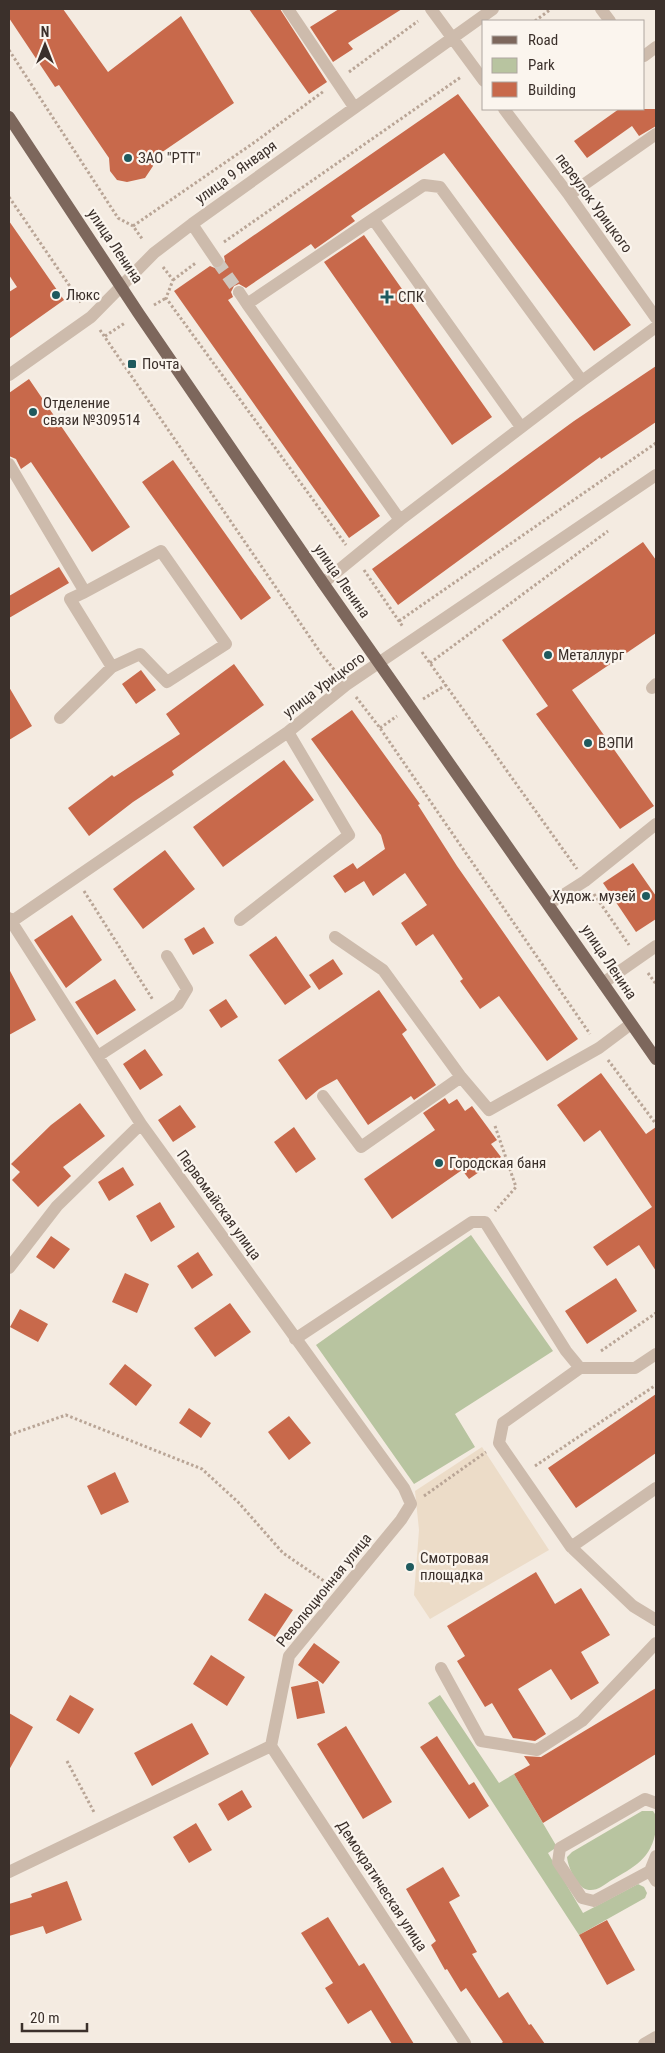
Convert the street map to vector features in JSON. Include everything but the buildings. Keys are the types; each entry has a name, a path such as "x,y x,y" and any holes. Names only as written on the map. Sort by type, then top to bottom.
{"main road":[{"name":"улица Ленина","path":"9,117 324,583 656,1059"}],"street":[{"path":"288,9 354,107"},
{"name":"улица 9 Января","path":"9,375 91,317 154,253 192,224 493,9"},
{"path":"600,9 609,20"},
{"path":"431,10 482,78"},
{"path":"645,55 656,47"},
{"name":"переулок Урицкого","path":"505,110 569,195 656,318"},
{"path":"569,195 656,134"},
{"path":"247,304 424,185 440,187 582,381"},
{"path":"373,219 521,427"},
{"path":"192,224 214,256"},
{"path":"239,292 400,520"},
{"path":"324,583 400,520 521,427 656,328"},
{"path":"9,464 85,592"},
{"name":"улица Урицкого","path":"10,920 76,878 288,732 346,685 656,475"},
{"path":"60,718 112,667 140,654 167,682 226,644 161,551 70,599 112,667"},
{"path":"240,920 349,835 288,732"},
{"path":"549,904 585,881 656,824"},
{"name":"Первомайская улица","path":"10,920 141,1124 404,1488 411,1504"},
{"path":"335,937 383,970 461,1077 489,1110 599,1048 631,1024"},
{"path":"603,983 656,946"},
{"path":"98,1056 178,1004 187,989 166,956"},
{"path":"323,1096 361,1147 461,1077"},
{"path":"9,1268 57,1206 141,1124"},
{"path":"295,1339 472,1222 485,1222 566,1350 580,1368"},
{"path":"656,1354 635,1368 580,1368 503,1423 500,1443 571,1547 632,1606 656,1620"},
{"path":"571,1547 656,1488"},
{"name":"Революционная улица","path":"271,1746 289,1656 401,1520 411,1504"},
{"path":"441,1668 481,1741 537,1750 582,1721 656,1643"},
{"path":"9,1872 271,1746"},
{"name":"Демократическая улица","path":"271,1746 465,2043"},
{"path":"656,1803 645,1799 560,1848 558,1862 582,1898 594,1901 653,1876 656,1856"},
{"path":"644,2044 656,2037"}],"path":[{"path":"536,20 551,9"},
{"path":"133,226 255,142 431,10"},
{"path":"9,50 118,218 133,226 173,280"},
{"path":"474,68 214,256 173,280 166,298 356,557 399,621 585,881 656,984"},
{"path":"9,197 320,652 380,728 599,1048 656,1124"},
{"path":"399,621 656,443"},
{"path":"430,663 609,530"},
{"path":"76,878 162,1014"},
{"path":"485,1222 516,1187 489,1110"},
{"path":"580,1368 592,1357 656,1313"},
{"path":"522,1475 656,1385"},
{"path":"9,1435 66,1415 202,1469 239,1503 284,1553 341,1593"},
{"path":"411,1504 500,1443"},
{"path":"67,1761 102,1828"}],"green space":[{"path":"471,1235 553,1351 455,1414 475,1447 414,1484 316,1345"},
{"path":"440,1695 499,1783 514,1774 557,1847 548,1853 583,1913 638,1884 644,1887 647,1893 645,1898 579,1935 428,1703"},
{"path":"642,1811 653,1811 656,1819 654,1839 646,1855 634,1866 598,1889 589,1890 581,1886 571,1872 567,1857 572,1852"}],"shaded area":[{"path":"482,1447 549,1550 430,1619 414,1595 419,1530 415,1491"}],"tunnel":[{"path":"217,261 239,292"}],"place":[{"name":"ЗАО \"РТТ\"","path":"128,158"},
{"name":"Люкс","path":"56,295"},
{"name":"СПК","path":"387,297"},
{"name":"Почта","path":"132,364"},
{"name":"Отделение связи №309514","path":"33,412"},
{"name":"Металлург","path":"548,655"},
{"name":"ВЭПИ","path":"588,743"},
{"name":"Худож. музей","path":"646,896"},
{"name":"Городская баня","path":"439,1163"},
{"name":"Смотровая площадка","path":"410,1567"}]}
